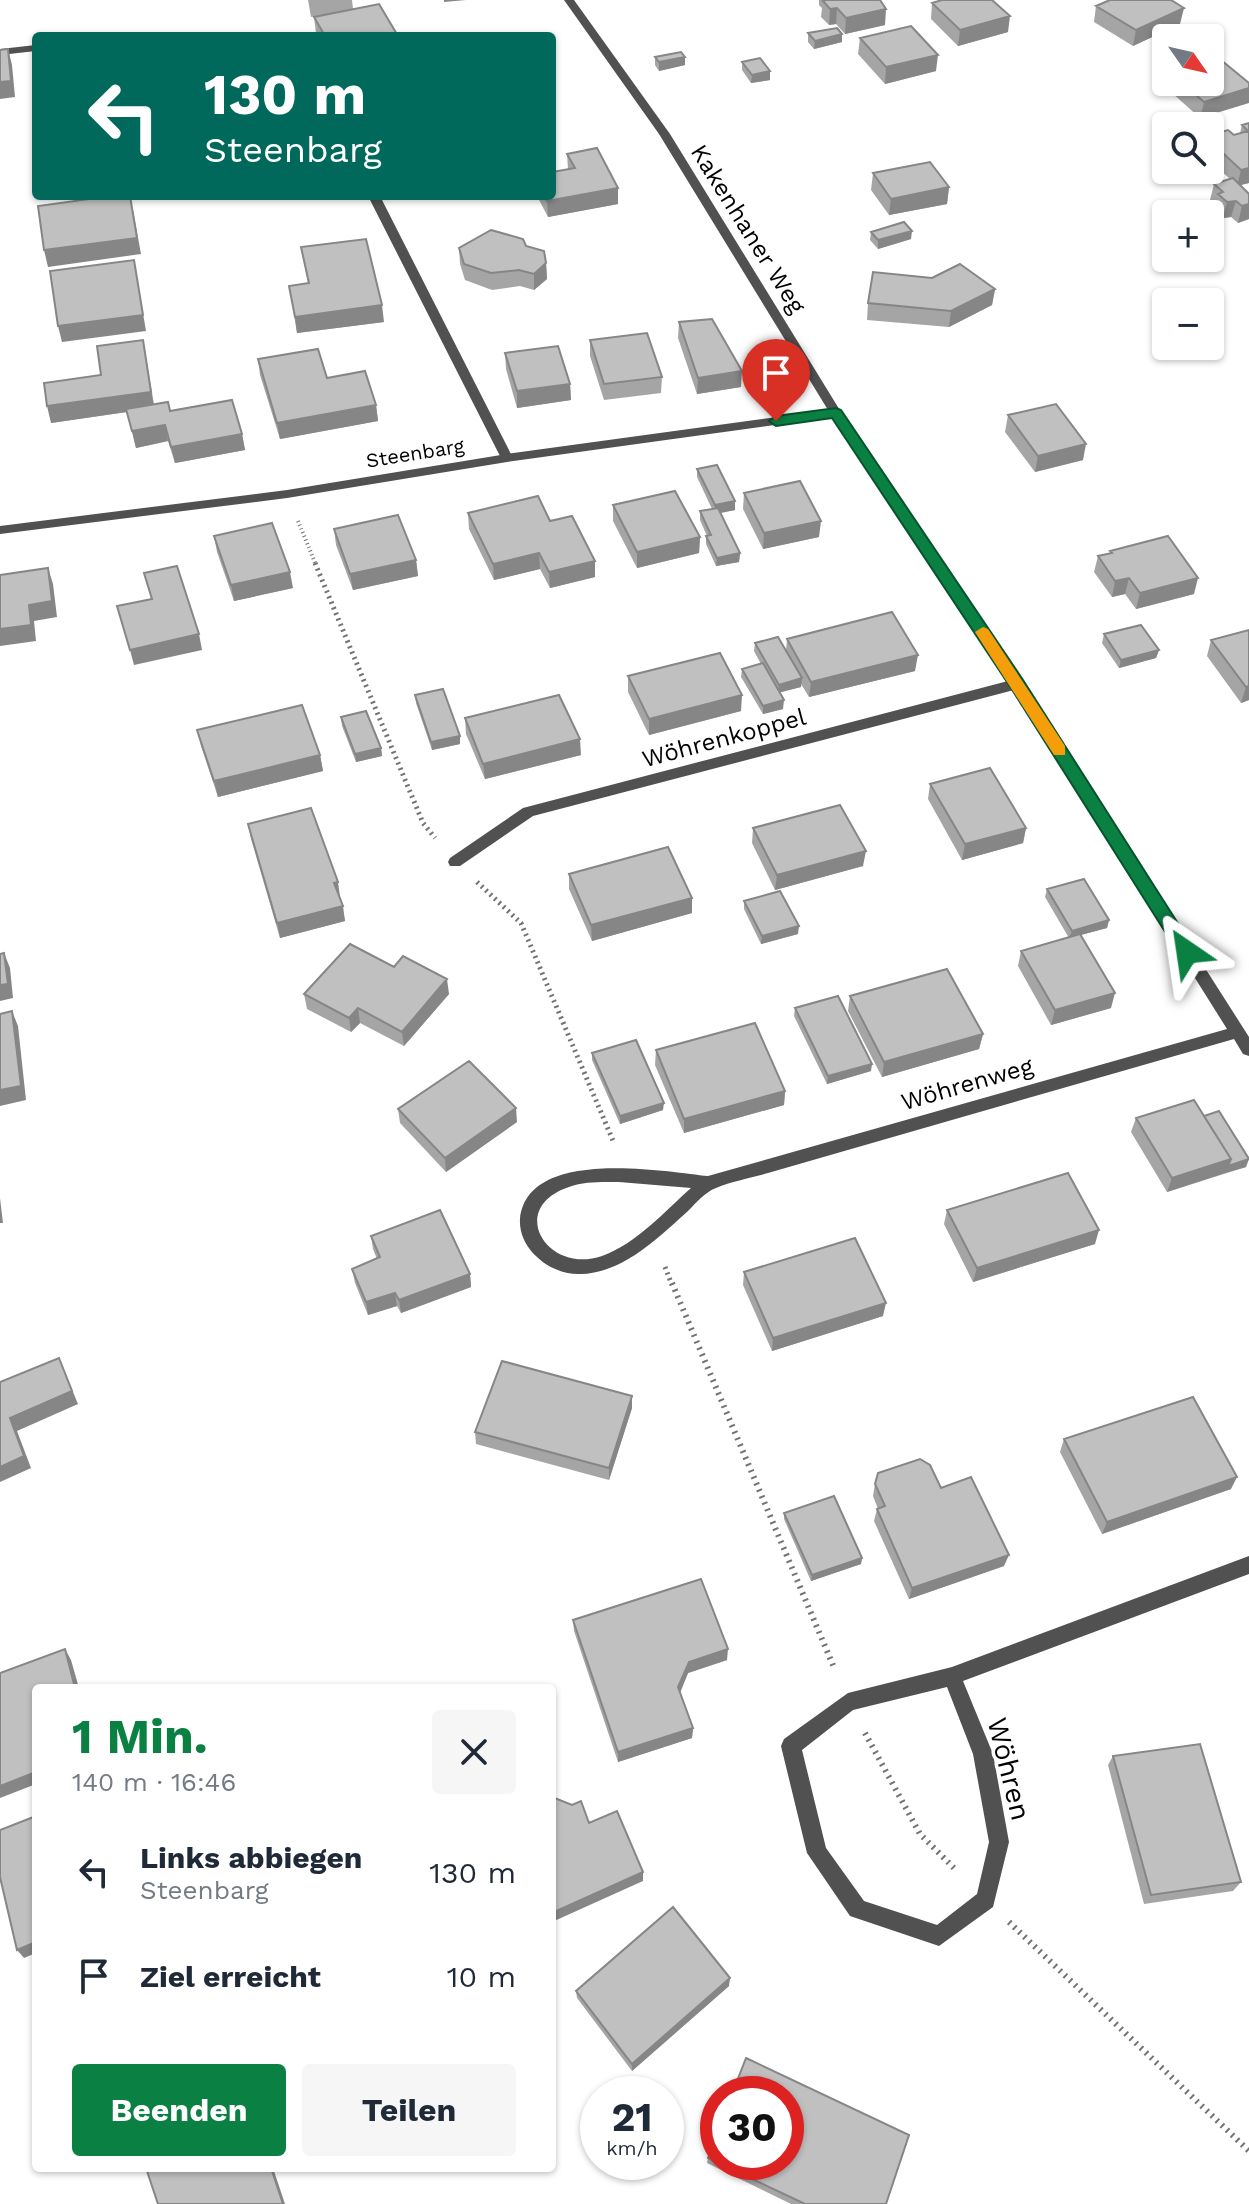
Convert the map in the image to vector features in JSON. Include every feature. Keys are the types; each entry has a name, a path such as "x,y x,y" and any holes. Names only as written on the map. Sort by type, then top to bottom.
{"street":[{"name":"Kakenhaner Weg","path":"569,0 664,134 836,413 1017,684 1249,1050"},
{"path":"0,52 32,48"},
{"path":"376,200 507,458"},
{"name":"Steenbarg","path":"0,530 287,494 507,458 836,413"},
{"name":"Wöhrenkoppel","path":"455,862 528,812 1017,684"},
{"name":"Wöhrenweg","path":"708,1183 617,1256 587,1267 560,1263 549,1257 538,1248 527,1230 527,1216 533,1205 553,1185 571,1179 628,1177 708,1183 1238,1032"},
{"path":"986,1900 939,1936 857,1909 817,1853 791,1746 848,1702 952,1676 1249,1565"},
{"name":"Wöhren","path":"952,1676 983,1754 999,1842 986,1900"}],"path":[{"path":"287,494 423,823 455,862 521,923 628,1177"},
{"path":"650,1231 848,1702 920,1834 1249,2151"}],"building":[{"path":"880,0 886,9 846,18 837,8 830,9 823,1"},
{"path":"942,0 992,0 1010,16 960,30 932,3"},
{"path":"1110,0 1171,0 1184,8 1136,30 1096,6"},
{"path":"379,4 396,32 323,32 314,17"},
{"path":"911,26 938,55 886,67 860,38"},
{"path":"837,28 842,34 815,41 808,33"},
{"path":"8,49 11,81 0,82 0,50"},
{"path":"681,52 685,57 659,62 655,57"},
{"path":"760,58 770,71 752,75 742,62"},
{"path":"1224,62 1249,83 1249,88 1224,96"},
{"path":"1197,96 1223,96 1204,102"},
{"path":"1249,123 1249,168 1241,170 1224,154 1224,131 1228,130 1234,135 1248,131 1242,125"},
{"path":"597,148 618,188 556,199 556,171 575,168 567,154"},
{"path":"930,162 949,187 891,199 873,173"},
{"path":"1233,178 1249,194 1249,204 1242,206 1236,201 1227,202 1218,194 1223,192 1214,184 1224,184 1224,181"},
{"path":"82,200 131,200 137,238 44,250 38,206"},
{"path":"904,222 912,231 878,240 871,232"},
{"path":"491,230 523,239 526,246 544,251 546,263 534,274 519,270 491,273 464,264 459,248"},
{"path":"366,239 382,305 295,317 289,286 309,283 301,247"},
{"path":"134,260 143,315 58,326 50,271"},
{"path":"960,264 995,289 951,311 868,303 873,272 932,278"},
{"path":"712,319 742,371 698,378 679,322"},
{"path":"647,333 662,377 604,384 590,340"},
{"path":"143,340 151,392 47,406 44,383 101,375 97,346"},
{"path":"558,346 570,384 517,391 505,353"},
{"path":"318,349 327,378 365,371 376,405 277,423 258,359"},
{"path":"232,400 242,434 171,447 165,425 132,431 126,409 168,402 170,411"},
{"path":"1056,404 1086,444 1038,456 1008,415"},
{"path":"717,465 735,501 715,505 697,469"},
{"path":"800,481 821,521 764,533 744,493"},
{"path":"675,491 700,537 637,552 613,505"},
{"path":"538,496 550,521 572,516 595,561 549,572 539,553 493,564 468,513"},
{"path":"718,508 740,553 717,558 706,536 711,535 700,511"},
{"path":"398,515 416,560 350,574 334,529"},
{"path":"272,523 290,572 231,585 214,536"},
{"path":"1168,536 1198,578 1140,593 1129,578 1115,581 1098,556 1112,553 1110,551"},
{"path":"177,566 199,634 130,650 117,606 152,599 144,573"},
{"path":"48,568 52,601 29,605 31,625 0,629 0,575"},
{"path":"892,612 918,655 811,682 787,639"},
{"path":"1141,625 1159,650 1121,660 1104,634"},
{"path":"1249,630 1249,686 1246,687 1211,640"},
{"path":"778,637 802,678 779,685 755,643"},
{"path":"720,653 742,695 649,719 628,676"},
{"path":"763,663 784,700 763,706 742,669"},
{"path":"443,689 460,736 431,742 415,695"},
{"path":"559,695 580,739 483,764 465,718"},
{"path":"302,705 320,755 214,781 197,730"},
{"path":"366,711 381,748 355,754 341,717"},
{"path":"990,768 1026,828 965,844 930,784"},
{"path":"840,805 866,851 777,875 753,828"},
{"path":"311,808 338,882 334,883 343,906 277,923 248,824"},
{"path":"668,847 692,898 591,925 569,874"},
{"path":"1084,879 1109,920 1072,931 1047,889"},
{"path":"780,891 799,926 762,936 744,901"},
{"path":"1080,934 1115,993 1055,1010 1021,951"},
{"path":"350,944 394,967 403,956 447,979 402,1032 358,1008 349,1018 304,994"},
{"path":"4,953 8,984 0,985 0,954"},
{"path":"947,969 983,1034 884,1062 850,996"},
{"path":"838,996 872,1064 828,1076 795,1008"},
{"path":"12,1011 21,1086 0,1090 0,1014"},
{"path":"755,1023 785,1091 684,1119 656,1050"},
{"path":"636,1040 664,1103 620,1116 592,1053"},
{"path":"469,1061 516,1108 445,1158 398,1109"},
{"path":"1194,1100 1231,1159 1172,1178 1136,1118"},
{"path":"1219,1111 1249,1159 1228,1166 1231,1159 1204,1116"},
{"path":"1068,1173 1099,1230 977,1268 947,1210"},
{"path":"440,1210 470,1274 399,1300 395,1293 366,1302 352,1269 380,1257 371,1236"},
{"path":"855,1238 886,1303 773,1338 744,1272"},
{"path":"59,1358 72,1391 10,1418 24,1456 0,1467 0,1382"},
{"path":"502,1361 632,1396 609,1468 475,1432"},
{"path":"1193,1397 1237,1477 1107,1522 1064,1439"},
{"path":"920,1459 930,1465 941,1488 971,1477 1009,1555 912,1588 877,1509 885,1506 875,1484 878,1473"},
{"path":"834,1496 862,1558 812,1575 784,1513"},
{"path":"701,1579 728,1649 689,1662 678,1687 693,1728 618,1752 573,1620"},
{"path":"65,1649 74,1684 32,1684 32,1774 0,1786 0,1673"},
{"path":"1200,1744 1241,1882 1151,1895 1113,1756"},
{"path":"556,1799 572,1805 581,1801 589,1823 617,1811 643,1872 556,1911"},
{"path":"32,1818 32,1944 17,1950 0,1877 0,1830"},
{"path":"673,1907 730,1978 632,2064 576,1991"},
{"path":"746,2058 784,2076 739,2076"},
{"path":"804,2085 909,2135 886,2204 805,2204 754,2180 804,2180"},
{"path":"147,2172 272,2172 283,2204 158,2204"}],"slow traffic":[{"path":"983,632 1059,750"}],"route":[{"path":"776,421 836,413 1017,684 1187,952"}]}
